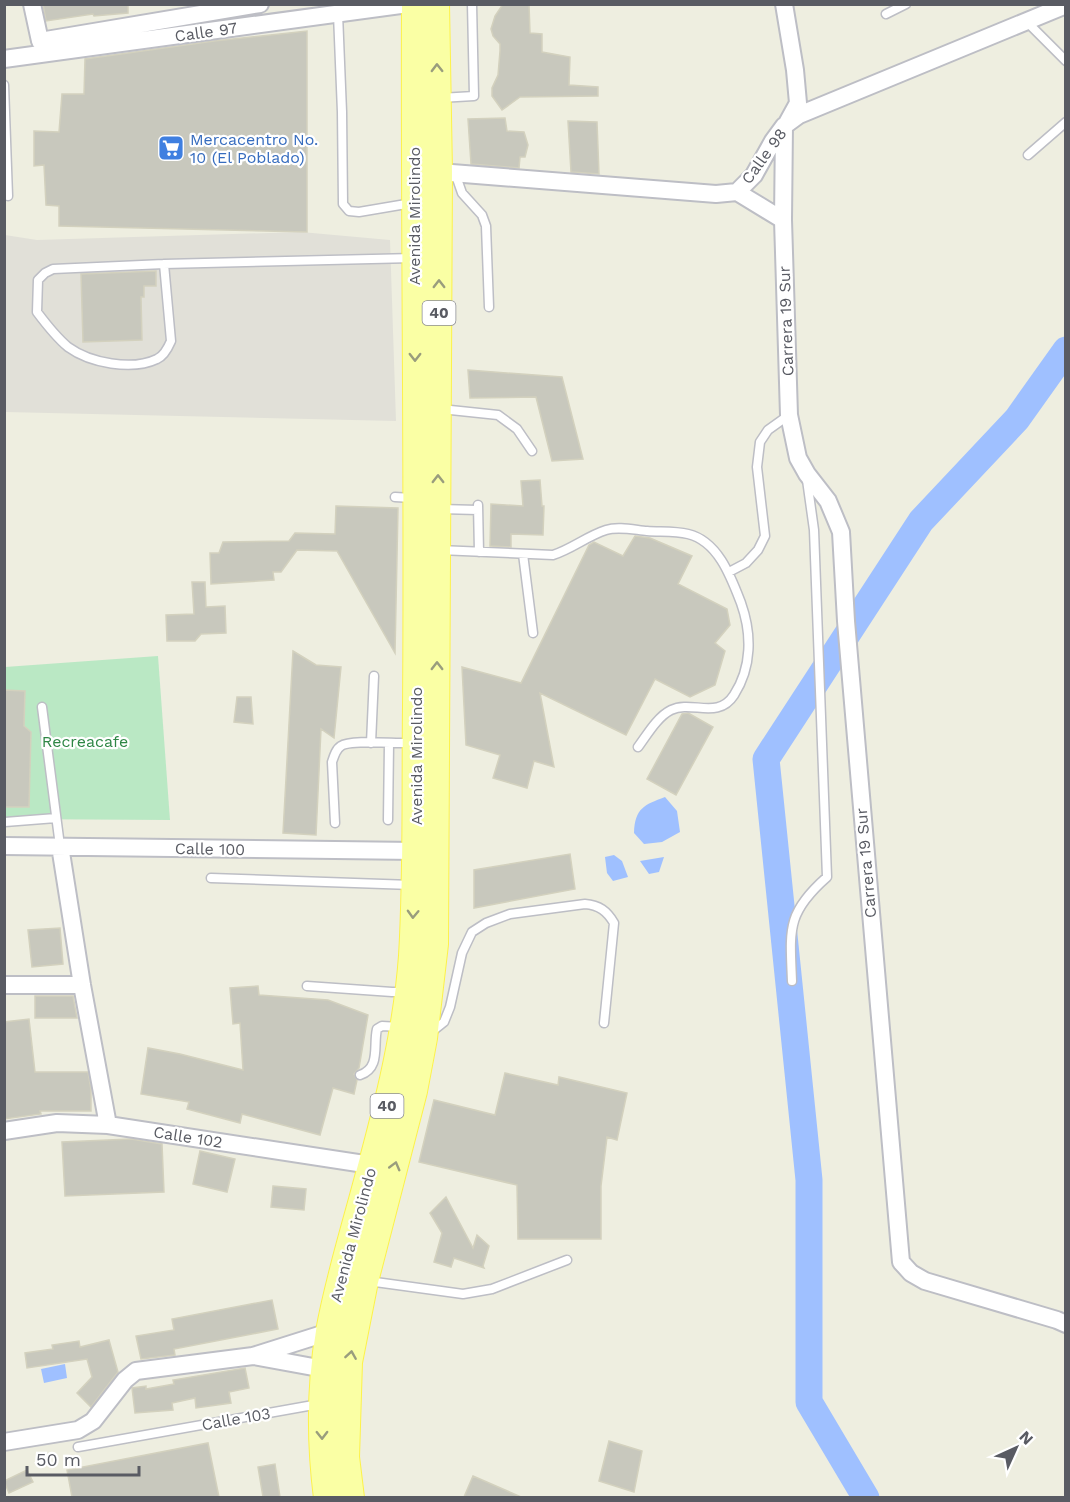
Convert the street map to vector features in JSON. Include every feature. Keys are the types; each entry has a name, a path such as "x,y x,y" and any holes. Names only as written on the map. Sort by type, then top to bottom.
{"main road":[{"name":"Avenida Mirolindo","path":"415,4 414,258 418,573 410,578 405,592 404,667 408,692 426,709"},
{"name":"Avenida Mirolindo","path":"327,1497 322,1404 329,1332 340,1278 390,1095 413,1032 435,944 425,847 426,709 438,550 416,502 438,409 447,173 438,98 436,4"},
{"path":"425,847 444,821 446,758 426,709"},
{"name":"Avenida Mirolindo","path":"351,1497 346,1457 349,1362 364,1281 414,1091 413,1032 409,991 414,885 425,847"}],"street":[{"path":"32,4 39,41 205,9 260,4"},
{"name":"Calle 97","path":"4,60 408,4"},
{"path":"784,4 798,103 785,125"},
{"name":"Calle 98","path":"447,173 717,194 737,192 754,175 785,125 799,115 1065,5"},
{"name":"Carrera 19 Sur","path":"785,125 783,220 789,415 798,458 828,501 841,532 849,664 901,1262 912,1274 925,1281 1065,1324"},
{"path":"737,192 783,220"},
{"name":"Calle 100","path":"4,846 425,847"},
{"path":"60,846 82,985 108,1125"},
{"path":"4,985 82,985"},
{"name":"Calle 102","path":"4,1131 57,1123 108,1125 371,1165"},
{"path":"4,1442 78,1430 86,1426 93,1421 128,1376 136,1371 253,1356 329,1332"},
{"path":"253,1356 324,1369"}],"lane":[{"path":"438,98 474,96 472,4"},
{"path":"886,14 906,4"},
{"path":"338,14 343,204 349,211 359,212 414,202"},
{"path":"1026,21 1065,61"},
{"path":"4,86 8,196"},
{"path":"1028,155 1065,122"},
{"path":"447,173 482,214 486,226 489,307"},
{"path":"164,264 171,341 167,351 158,359 138,363 109,364 86,357 68,346 37,312 38,280 53,269 164,264 414,258"},
{"path":"438,409 498,415 517,429 532,451"},
{"path":"729,572 746,563 758,550 765,536 757,467 760,442 768,430 789,415"},
{"name":"Carrera 19 Sur","path":"792,981 790,934 795,913 814,888 827,877 814,530 807,474"},
{"path":"416,502 478,508 478,552"},
{"path":"438,550 553,555 608,529 689,534 711,547 729,572 742,607 750,636 746,667 733,696 723,705 712,710 679,707 668,712 638,747"},
{"path":"524,554 533,633"},
{"path":"371,743 374,676"},
{"path":"42,707 60,846"},
{"path":"335,823 332,762 341,746 351,742 426,743"},
{"path":"388,820 389,744"},
{"path":"5,822 56,818"},
{"path":"211,878 414,885"},
{"path":"360,1076 368,1071 377,1054 376,1029 382,1026 413,1032 444,1022 450,1007 462,952 472,932 486,923 510,914 585,903 594,904 607,912 614,923 604,1023"},
{"path":"306,986 392,992 409,991"},
{"path":"364,1281 463,1294 492,1289 567,1260"},
{"name":"Calle 103","path":"78,1447 322,1404"}],"shaded area":[{"path":"301,232 390,240 396,421 5,412 5,235 37,240"}],"green space":[{"name":"Recreacafe","path":"158,656 170,820 5,819 5,667"}],"water":[{"path":"665,797 677,811 680,832 662,842 644,844 634,833 636,818 646,805"},
{"path":"614,855 622,861 628,877 613,881 607,873 605,857"},
{"path":"664,857 659,872 649,874 640,861"},
{"path":"65,1364 67,1378 44,1383 41,1369"}],"building":[{"path":"43,4 128,4 128,13 94,16 93,14 46,21"},
{"path":"503,4 529,4 530,33 542,34 542,52 570,57 569,85 598,87 598,96 520,97 502,110 492,96 492,88 498,75 500,44 493,36 491,29 495,16"},
{"name":"Mercacentro No. 10 (El Poblado)","path":"307,31 307,232 59,226 59,206 46,205 44,165 34,166 34,131 59,132 62,94 84,94 85,59"},
{"path":"505,118 507,131 524,132 528,145 525,157 520,157 519,168 471,164 468,119"},
{"path":"568,121 597,122 599,174 571,172"},
{"path":"156,271 156,286 144,286 144,297 141,297 142,340 83,342 81,274"},
{"path":"468,370 562,377 583,459 552,461 536,397 470,398"},
{"path":"540,480 542,506 544,506 543,535 511,534 511,547 490,546 491,504 523,506 521,481"},
{"path":"336,506 398,508 395,653 337,551 297,550 281,572 273,572 274,580 211,584 210,553 219,553 223,542 289,541 295,533 335,534"},
{"path":"635,536 650,538 692,556 678,584 727,609 730,625 715,643 725,651 715,685 690,697 655,679 626,735 540,693 554,767 534,761 527,788 493,778 500,755 466,745 462,667 521,683 589,545 594,542 623,556"},
{"path":"192,582 205,582 206,607 225,606 226,633 201,634 195,641 167,641 166,615 194,614"},
{"path":"293,651 316,665 341,667 334,738 321,729 316,835 283,833"},
{"path":"4,690 25,691 24,726 31,732 29,807 4,807"},
{"path":"237,697 251,697 253,724 234,722"},
{"path":"688,713 713,727 676,795 647,779 682,714"},
{"path":"570,854 575,889 474,908 474,870"},
{"path":"60,928 63,964 32,967 28,930"},
{"path":"258,986 259,995 328,1000 368,1015 359,1068 354,1074 357,1080 354,1094 333,1088 320,1135 242,1114 240,1123 187,1109 189,1102 141,1094 148,1048 243,1070 240,1023 233,1024 230,988"},
{"path":"35,996 73,996 77,1018 35,1018"},
{"path":"29,1019 35,1072 88,1072 91,1111 40,1111 41,1114 4,1119 4,1022"},
{"path":"505,1073 558,1085 559,1077 627,1093 617,1140 607,1137 601,1186 601,1239 518,1239 517,1185 419,1162 434,1100 495,1115"},
{"path":"131,1139 162,1144 164,1192 65,1196 62,1142"},
{"path":"200,1151 235,1159 227,1192 193,1184"},
{"path":"273,1186 306,1189 304,1210 271,1207"},
{"path":"446,1197 473,1248 477,1235 489,1246 484,1268 454,1258 451,1267 434,1262 442,1233 430,1213"},
{"path":"272,1300 278,1329 174,1349 175,1355 141,1359 136,1336 174,1330 172,1319"},
{"path":"109,1340 118,1372 91,1407 77,1393 92,1377 87,1359 27,1368 25,1353 53,1349 52,1345 79,1341 80,1347"},
{"path":"245,1368 249,1388 229,1392 231,1403 196,1408 195,1398 172,1403 173,1410 135,1413 132,1388 146,1386 146,1389 174,1384 173,1380"},
{"path":"609,1441 642,1451 634,1492 599,1481"},
{"path":"208,1443 219,1497 72,1497 67,1470"},
{"path":"275,1464 280,1497 263,1497 258,1467"},
{"path":"27,1470 33,1482 9,1493 4,1481"},
{"path":"473,1476 521,1497 464,1497"}],"waterway":[{"path":"866,1498 809,1402 809,1180 766,759 921,521 1017,419 1066,350"}],"place":[{"name":"Mercacentro No. 10 (El Poblado)","path":"171,148"}]}
